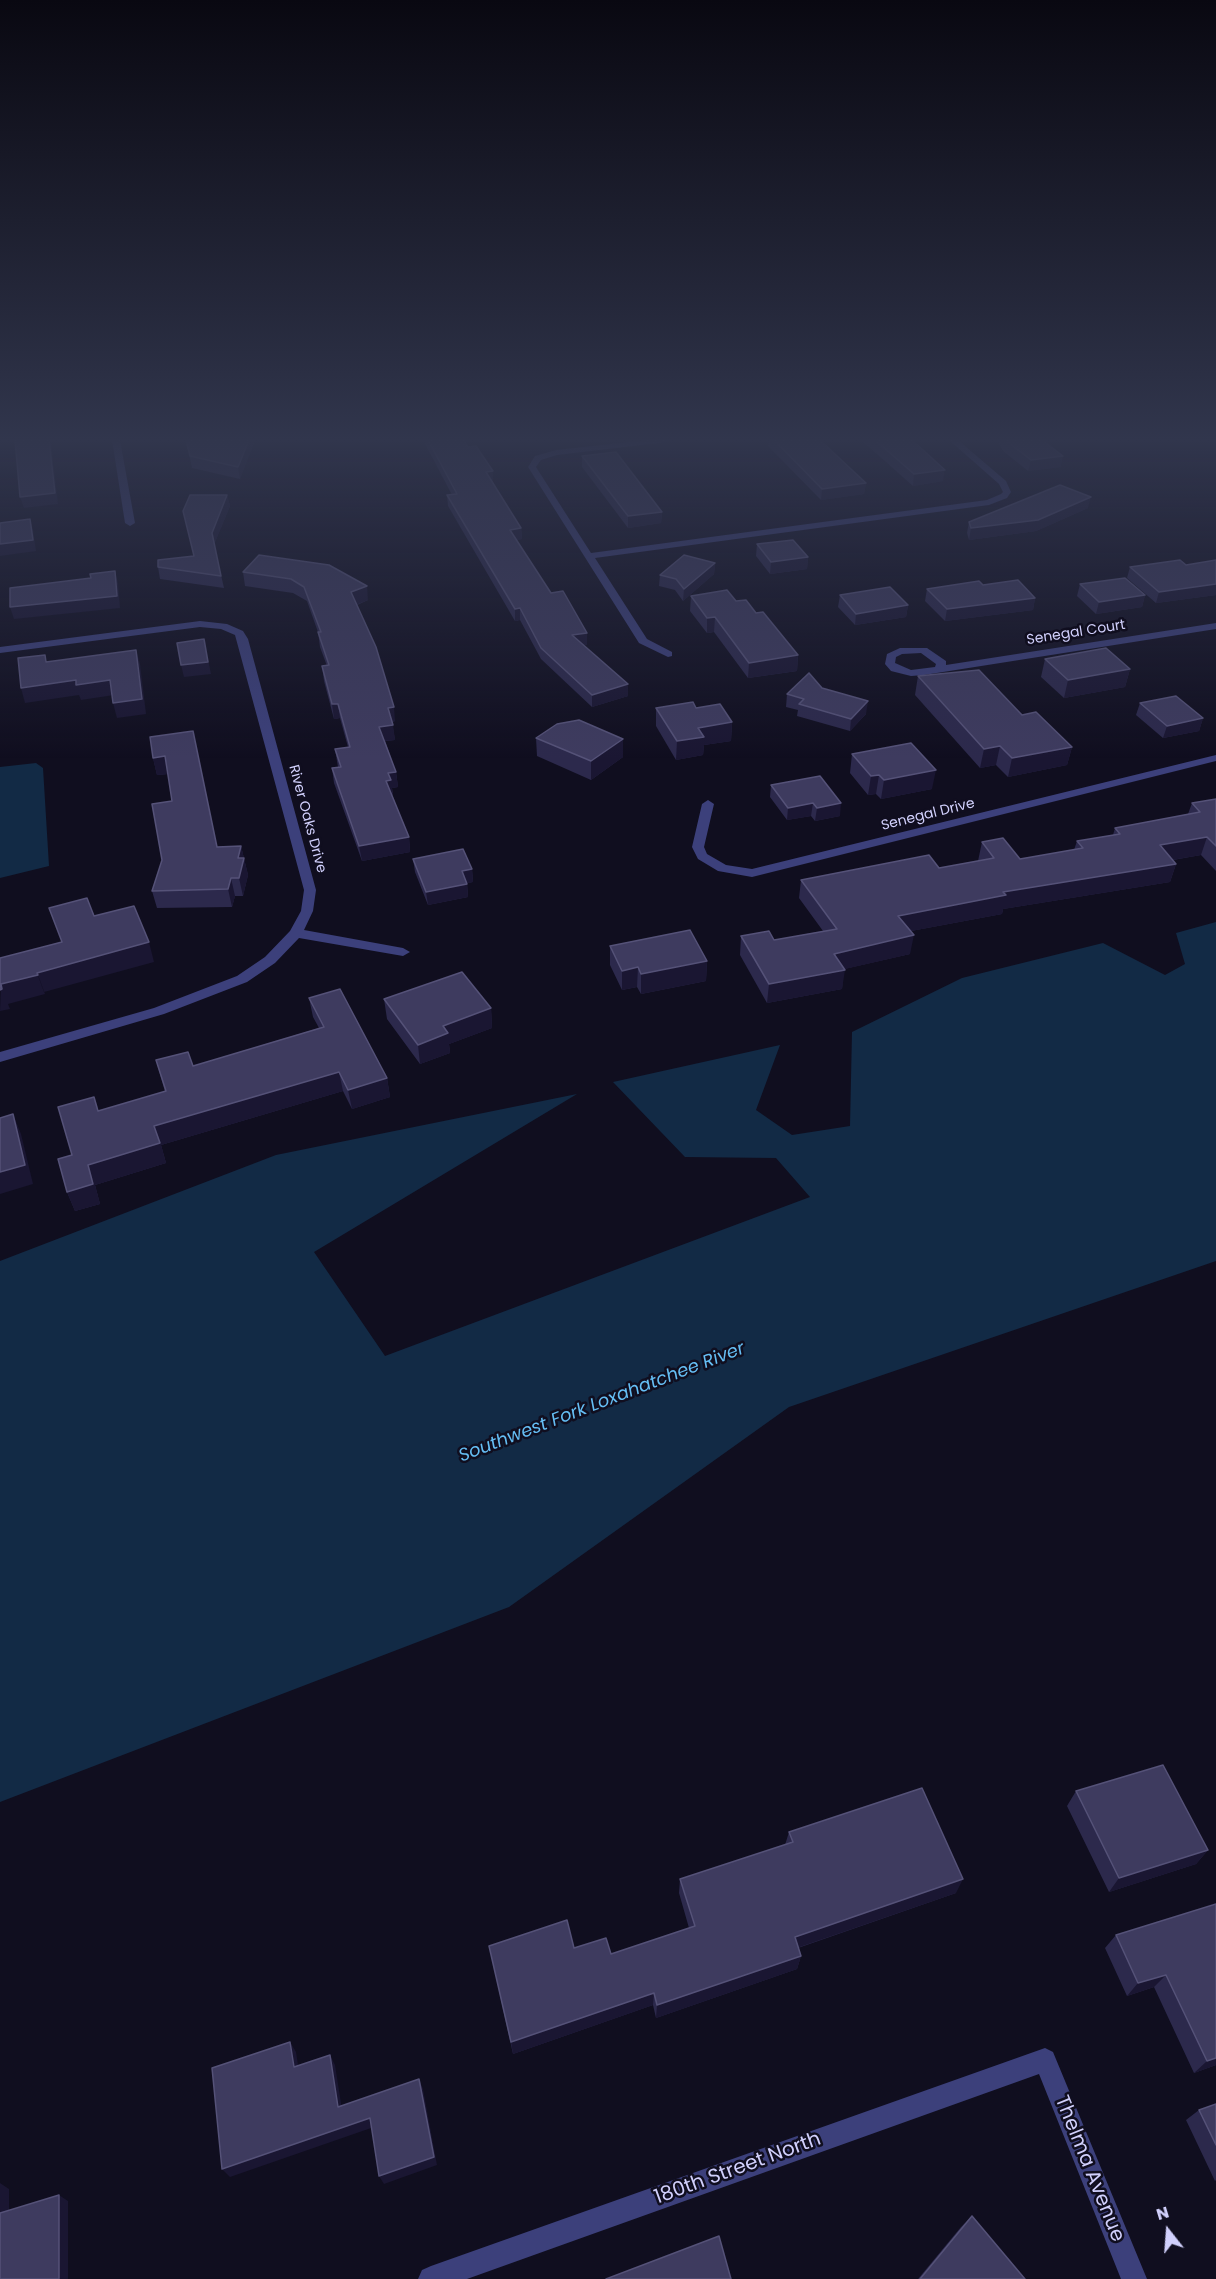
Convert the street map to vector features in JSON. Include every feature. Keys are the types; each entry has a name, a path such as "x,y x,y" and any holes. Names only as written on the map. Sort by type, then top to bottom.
{"street":[{"path":"581,546 643,641 668,654"},
{"path":"587,555 653,546"},
{"name":"River Oaks Drive","path":"0,650 200,624 223,626 239,633 243,639 308,881 307,911 296,933 282,950 257,970 209,994 0,1057"},
{"name":"Senegal Court","path":"940,669 1216,626"},
{"name":"Senegal Drive","path":"708,804 698,847 702,855 722,868 752,873 1216,758"},
{"path":"296,933 403,952"},
{"name":"180th Street North","path":"431,2279 1045,2060"},
{"name":"Thelma Avenue","path":"1045,2060 1134,2279"}],"water":[{"path":"36,763 43,768 49,866 0,878 0,767"},
{"name":"Southwest Fork Loxahatchee River","path":"1216,922 1216,1261 789,1407 509,1607 0,1802 0,1261 276,1155 577,1094 314,1252 385,1356 810,1197 776,1158 685,1157 613,1082 780,1045 756,1110 792,1135 850,1126 852,1032 962,978 1103,943 1165,975 1185,964 1176,933"}],"building":[{"path":"192,546 215,546 221,576 158,567 158,560 194,556"},
{"path":"478,546 521,546 551,593 563,591 587,633 572,635 628,684 592,695 541,648 520,608 515,609"},
{"path":"759,546 799,546 808,557 771,562"},
{"path":"259,555 329,565 367,586 351,592 376,647 394,707 388,708 393,725 379,727 396,772 388,773 391,780 386,781 409,837 359,846 332,768 341,767 335,749 350,747 338,704 332,704 322,666 329,665 318,632 321,632 304,587 291,579 243,572"},
{"path":"684,555 715,563 684,589 676,579 660,575"},
{"path":"1180,560 1186,565 1216,560 1216,584 1159,592 1130,567"},
{"path":"115,571 117,596 10,607 10,588 91,578 90,574"},
{"path":"1125,578 1145,595 1099,602 1080,584"},
{"path":"1018,580 1035,598 947,609 927,589 979,581 983,585"},
{"path":"890,587 908,605 856,614 840,595"},
{"path":"727,590 736,601 746,600 756,613 763,612 798,655 749,663 715,617 707,618 691,596"},
{"path":"204,639 208,662 181,665 177,643"},
{"path":"1106,648 1130,669 1068,680 1045,659"},
{"path":"136,650 142,699 113,703 110,680 76,685 76,680 21,688 18,658 45,655 46,662"},
{"path":"979,670 1022,715 1036,712 1072,747 1012,758 1000,746 984,749 918,676"},
{"path":"809,673 822,688 868,701 851,719 799,704 804,699 787,694"},
{"path":"1176,696 1203,718 1167,726 1140,703"},
{"path":"693,702 696,708 720,704 732,722 698,728 704,737 677,741 656,708"},
{"path":"579,720 623,739 591,761 536,738 557,724"},
{"path":"193,731 217,847 241,846 238,858 244,858 239,878 231,878 228,889 152,891 162,860 152,804 172,801 165,756 153,758 150,737"},
{"path":"911,743 936,770 884,780 879,775 871,776 852,754"},
{"path":"820,776 841,803 817,808 813,803 788,808 771,785"},
{"path":"1216,799 1216,846 1207,837 1160,845 1176,864 1003,892 1006,895 898,916 914,935 834,954 845,970 769,984 741,936 769,931 774,940 837,929 801,880 929,855 939,868 994,858 982,842 1003,838 1020,859 1083,848 1077,841 1120,834 1115,828 1200,812 1192,803"},
{"path":"463,849 472,869 462,871 467,884 426,892 413,859"},
{"path":"87,898 94,916 134,906 149,942 1,984 2,989 0,990 0,958 62,942 49,908"},
{"path":"690,930 707,961 641,974 638,967 622,971 610,946"},
{"path":"462,972 491,1008 443,1026 448,1033 418,1045 384,999"},
{"path":"340,989 387,1078 348,1090 339,1072 154,1126 160,1143 88,1165 93,1184 67,1192 58,1159 72,1155 58,1107 94,1097 98,1111 166,1091 156,1060 188,1052 193,1066 324,1027 309,998"},
{"path":"13,1114 25,1165 0,1172 0,1118"},
{"path":"1163,1765 1208,1850 1119,1878 1076,1791"},
{"path":"922,1788 963,1879 795,1937 801,1956 657,2005 654,1993 511,2042 489,1946 567,1920 574,1948 606,1938 611,1954 695,1926 680,1879 793,1842 789,1832"},
{"path":"1216,1904 1216,2058 1207,2061 1166,1975 1138,1983 1116,1935"},
{"path":"290,2042 294,2067 330,2055 338,2107 419,2079 434,2157 379,2176 370,2118 222,2169 212,2068"},
{"path":"1216,2104 1216,2145 1199,2110"},
{"path":"59,2195 59,2279 0,2279 0,2213"},
{"path":"972,2216 1025,2279 920,2279"},
{"path":"719,2236 731,2279 606,2279"}]}
